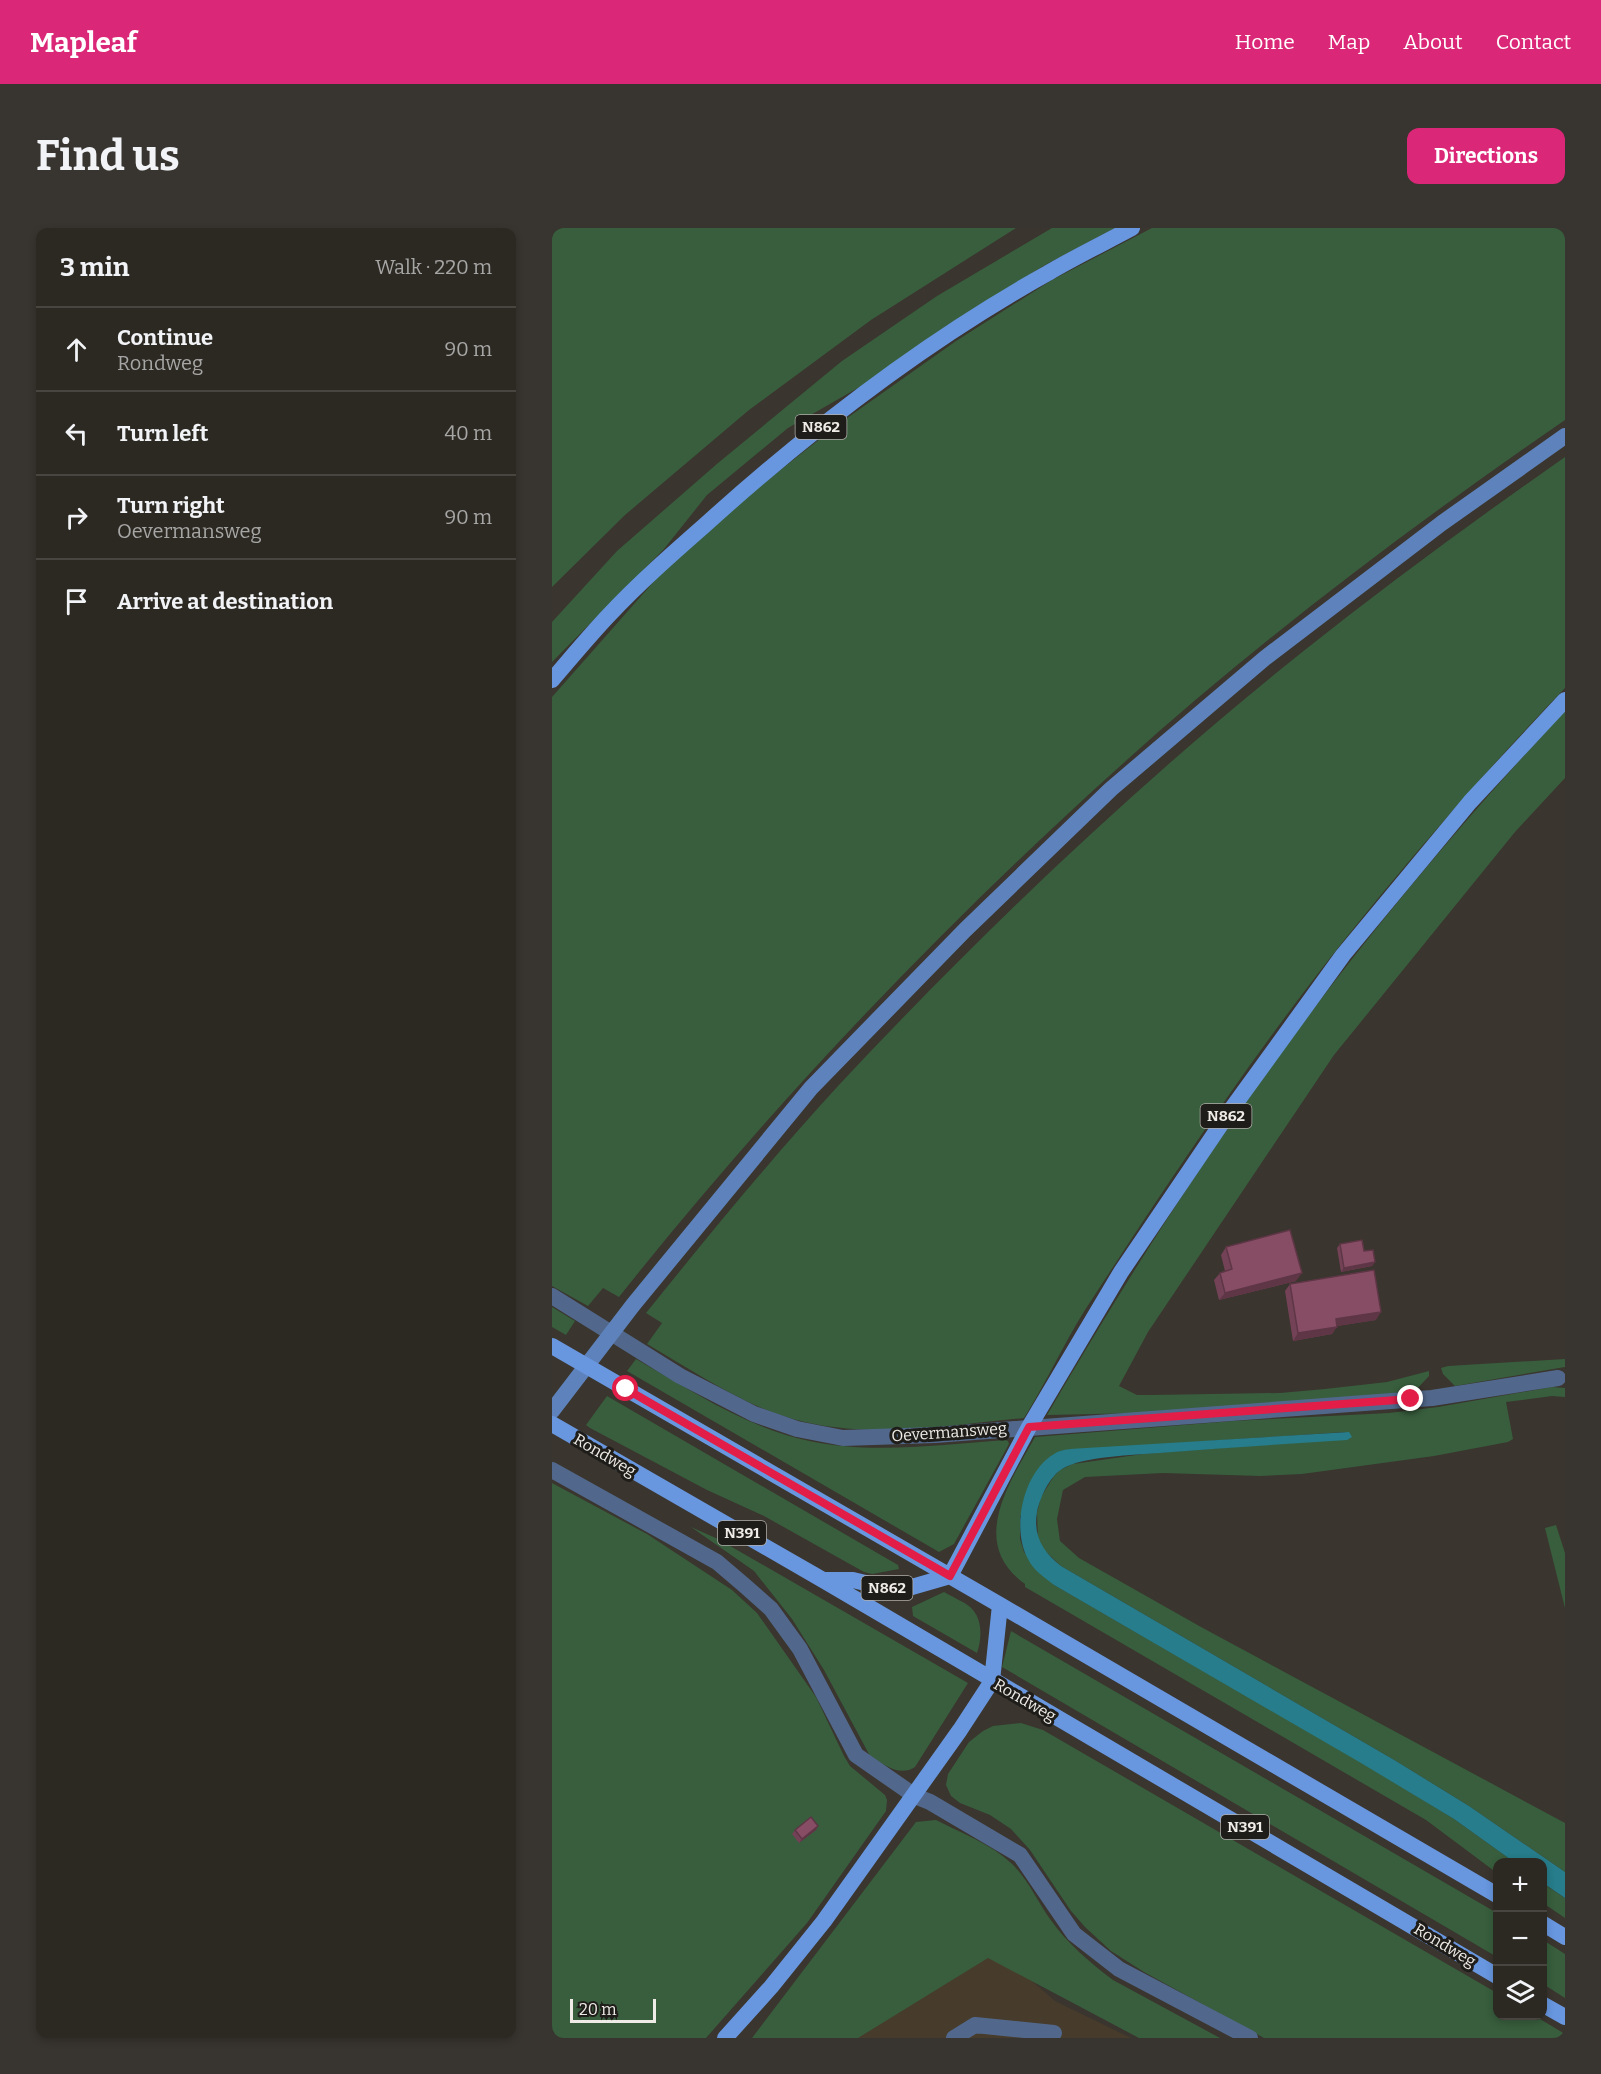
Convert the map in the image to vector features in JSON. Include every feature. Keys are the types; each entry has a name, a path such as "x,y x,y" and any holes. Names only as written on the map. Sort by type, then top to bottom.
{"main road":[{"name":"N862","path":"552,680 609,615 654,571 817,429 952,332 1047,273 1132,228"},
{"path":"552,1411 633,1305 811,1089 965,930 1111,789 1265,658 1442,523 1565,436"},
{"name":"N862","path":"823,1580 853,1580 898,1591 950,1576 1029,1427 1121,1272 1230,1111 1343,955 1470,802 1565,700"},
{"path":"552,1346 1493,1893"},
{"name":"Rondweg","path":"552,1424 823,1580 1493,1974"},
{"path":"724,2038 771,1987 824,1921 915,1796 992,1681 1000,1605"},
{"path":"1547,1926 1565,1937"},
{"path":"1547,2007 1565,2017"}],"street":[{"name":"Oevermansweg","path":"552,1296 680,1376 753,1414 797,1429 843,1438 935,1435 1432,1398 1558,1378"},
{"path":"552,1470 717,1562 771,1609 800,1648 856,1755 915,1796 930,1802 1020,1855 1074,1934 1119,1969 1250,2038"},
{"path":"954,2038 975,2025 1059,2036"}],"shaded area":[{"path":"921,1884 1055,2001 1131,2038 781,2038"}],"green space":[{"path":"552,228 1016,228 871,320 749,410 625,515 552,587"},
{"path":"1052,228 1115,228 1045,265 948,325 863,385 788,428 707,495 664,549 552,662 552,622 617,551 718,463 842,361 937,296"},
{"path":"1152,228 1565,228 1565,420 1336,586 1225,675 1118,768 985,892 858,1022 735,1157 619,1297 603,1288 588,1306 552,1286 552,697 657,578 746,497 840,423 956,341 1052,280"},
{"path":"1565,457 1565,688 1425,842 1345,939 1276,1029 1179,1168 1085,1310 1024,1418 879,1430 821,1425 793,1419 755,1405 647,1344 662,1323 646,1313 740,1198 838,1086 1004,916 1120,807 1301,653 1464,529"},
{"path":"1565,711 1565,778 1515,832 1334,1055 1148,1332 1119,1386 1137,1395 1280,1393 1387,1382 1429,1371 1429,1376 1415,1391 1141,1413 1047,1415 1167,1220 1263,1077 1426,867"},
{"path":"552,1307 575,1321 566,1335 552,1327"},
{"path":"636,1359 747,1420 786,1435 813,1442 867,1448 1005,1440 1009,1444 954,1544 939,1552 627,1371"},
{"path":"1565,1359 1565,1367 1455,1386 1443,1374 1441,1368 1448,1366"},
{"path":"1552,1387 1565,1388 1565,1397 1552,1396 1506,1402 1513,1439 1508,1442 1434,1456 1302,1474 1260,1476 1163,1473 1085,1477 1063,1490 1057,1519 1060,1541 1079,1558 1201,1627 1565,1823 1565,1872 1469,1806 1396,1761 1061,1566 1043,1549 1038,1540 1037,1513 1041,1497 1054,1476 1060,1470 1073,1464 1143,1454 1351,1438 1345,1432 1060,1451 1020,1516 1020,1539 1024,1552 1054,1585 1361,1762 1454,1819 1508,1858 1493,1858 1493,1870 1426,1820 1025,1587 1025,1584 1008,1568 999,1550 996,1532 1005,1493 1035,1437 1233,1421 1389,1413"},
{"path":"607,1396 898,1565 899,1569 872,1574 864,1572 764,1516 707,1490 590,1428 586,1425"},
{"path":"552,1483 647,1534 732,1590 757,1613 816,1697 850,1766 885,1795 887,1800 886,1811 807,1923 706,2038 552,2038"},
{"path":"1556,1525 1565,1553 1565,1608 1545,1528"},
{"path":"691,1527 718,1539 968,1683 915,1767 904,1771 898,1770 870,1756 824,1670 792,1619 754,1571"},
{"path":"944,1592 967,1605 977,1617 980,1641 977,1653 913,1616 912,1607"},
{"path":"1011,1631 1493,1911 1493,1955 1002,1667"},
{"path":"1021,1723 1043,1730 1493,1991 1493,2020 1542,2020 1565,2034 1565,2038 1264,2038 1144,1972 1111,1951 1071,1911 1030,1850 1011,1829 990,1815 960,1803 951,1796 946,1785 948,1774 969,1742 993,1726"},
{"path":"936,1820 985,1844 1011,1863 1064,1936 1079,1952 1113,1980 1220,2038 1139,2038 988,1958 858,2038 752,2038 916,1822"},
{"path":"1547,1886 1565,1898 1565,1918 1547,1906"},
{"path":"1547,1943 1565,1954 1565,1998 1547,1987"}],"water":[{"path":"1349,1432 1352,1437 1347,1440 1124,1456 1083,1461 1071,1465 1057,1473 1043,1494 1037,1512 1038,1536 1044,1549 1061,1566 1396,1761 1469,1806 1545,1858 1508,1858 1454,1819 1054,1585 1033,1567 1023,1547 1021,1532 1023,1502 1028,1487 1043,1462 1061,1451"},
{"path":"1547,1860 1565,1872 1565,1898 1547,1886"}],"building":[{"path":"1290,1230 1302,1273 1225,1293 1220,1273 1232,1269 1226,1247"},
{"path":"1362,1240 1364,1251 1373,1250 1375,1262 1344,1268 1340,1244"},
{"path":"1374,1270 1381,1312 1336,1319 1337,1327 1298,1333 1290,1284"},
{"path":"811,1817 818,1826 802,1839 795,1830"}],"route":[{"path":"626,1389 950,1576 1029,1427 1411,1399"}]}
